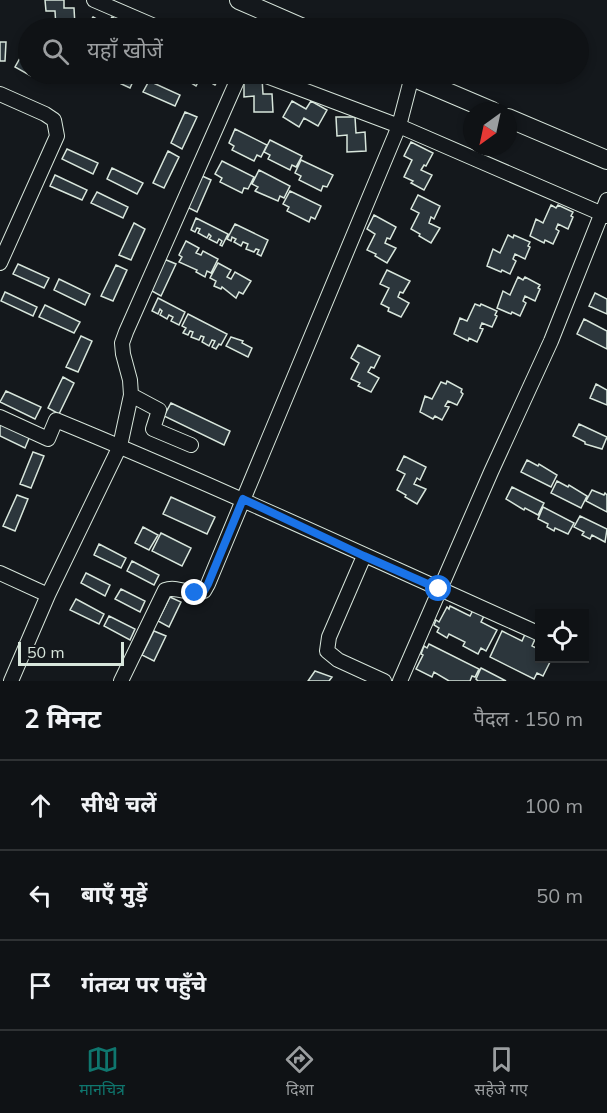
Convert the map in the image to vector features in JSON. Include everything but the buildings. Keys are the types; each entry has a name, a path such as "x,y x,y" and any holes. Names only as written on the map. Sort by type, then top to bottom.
{"street":[{"path":"94,0 136,18"},
{"path":"238,0 280,18"},
{"path":"17,679 48,595 120,446 131,395 122,343 126,332 236,84"},
{"path":"288,84 399,126 605,215"},
{"path":"121,681 165,590 172,588 195,593 204,591 399,126 406,84"},
{"path":"429,84 471,102"},
{"path":"0,94 54,120 57,136 0,262"},
{"path":"517,122 607,160"},
{"path":"400,681 490,472 552,341 605,215 607,200"},
{"path":"131,395 159,410 153,429 191,445"},
{"path":"0,417 48,439 56,420 243,499 364,556 535,632"},
{"path":"364,556 329,637 327,651 338,660 384,681"},
{"path":"0,573 48,595"}],"route":[{"path":"195,593 204,591 208,584 243,499 439,589"}]}
